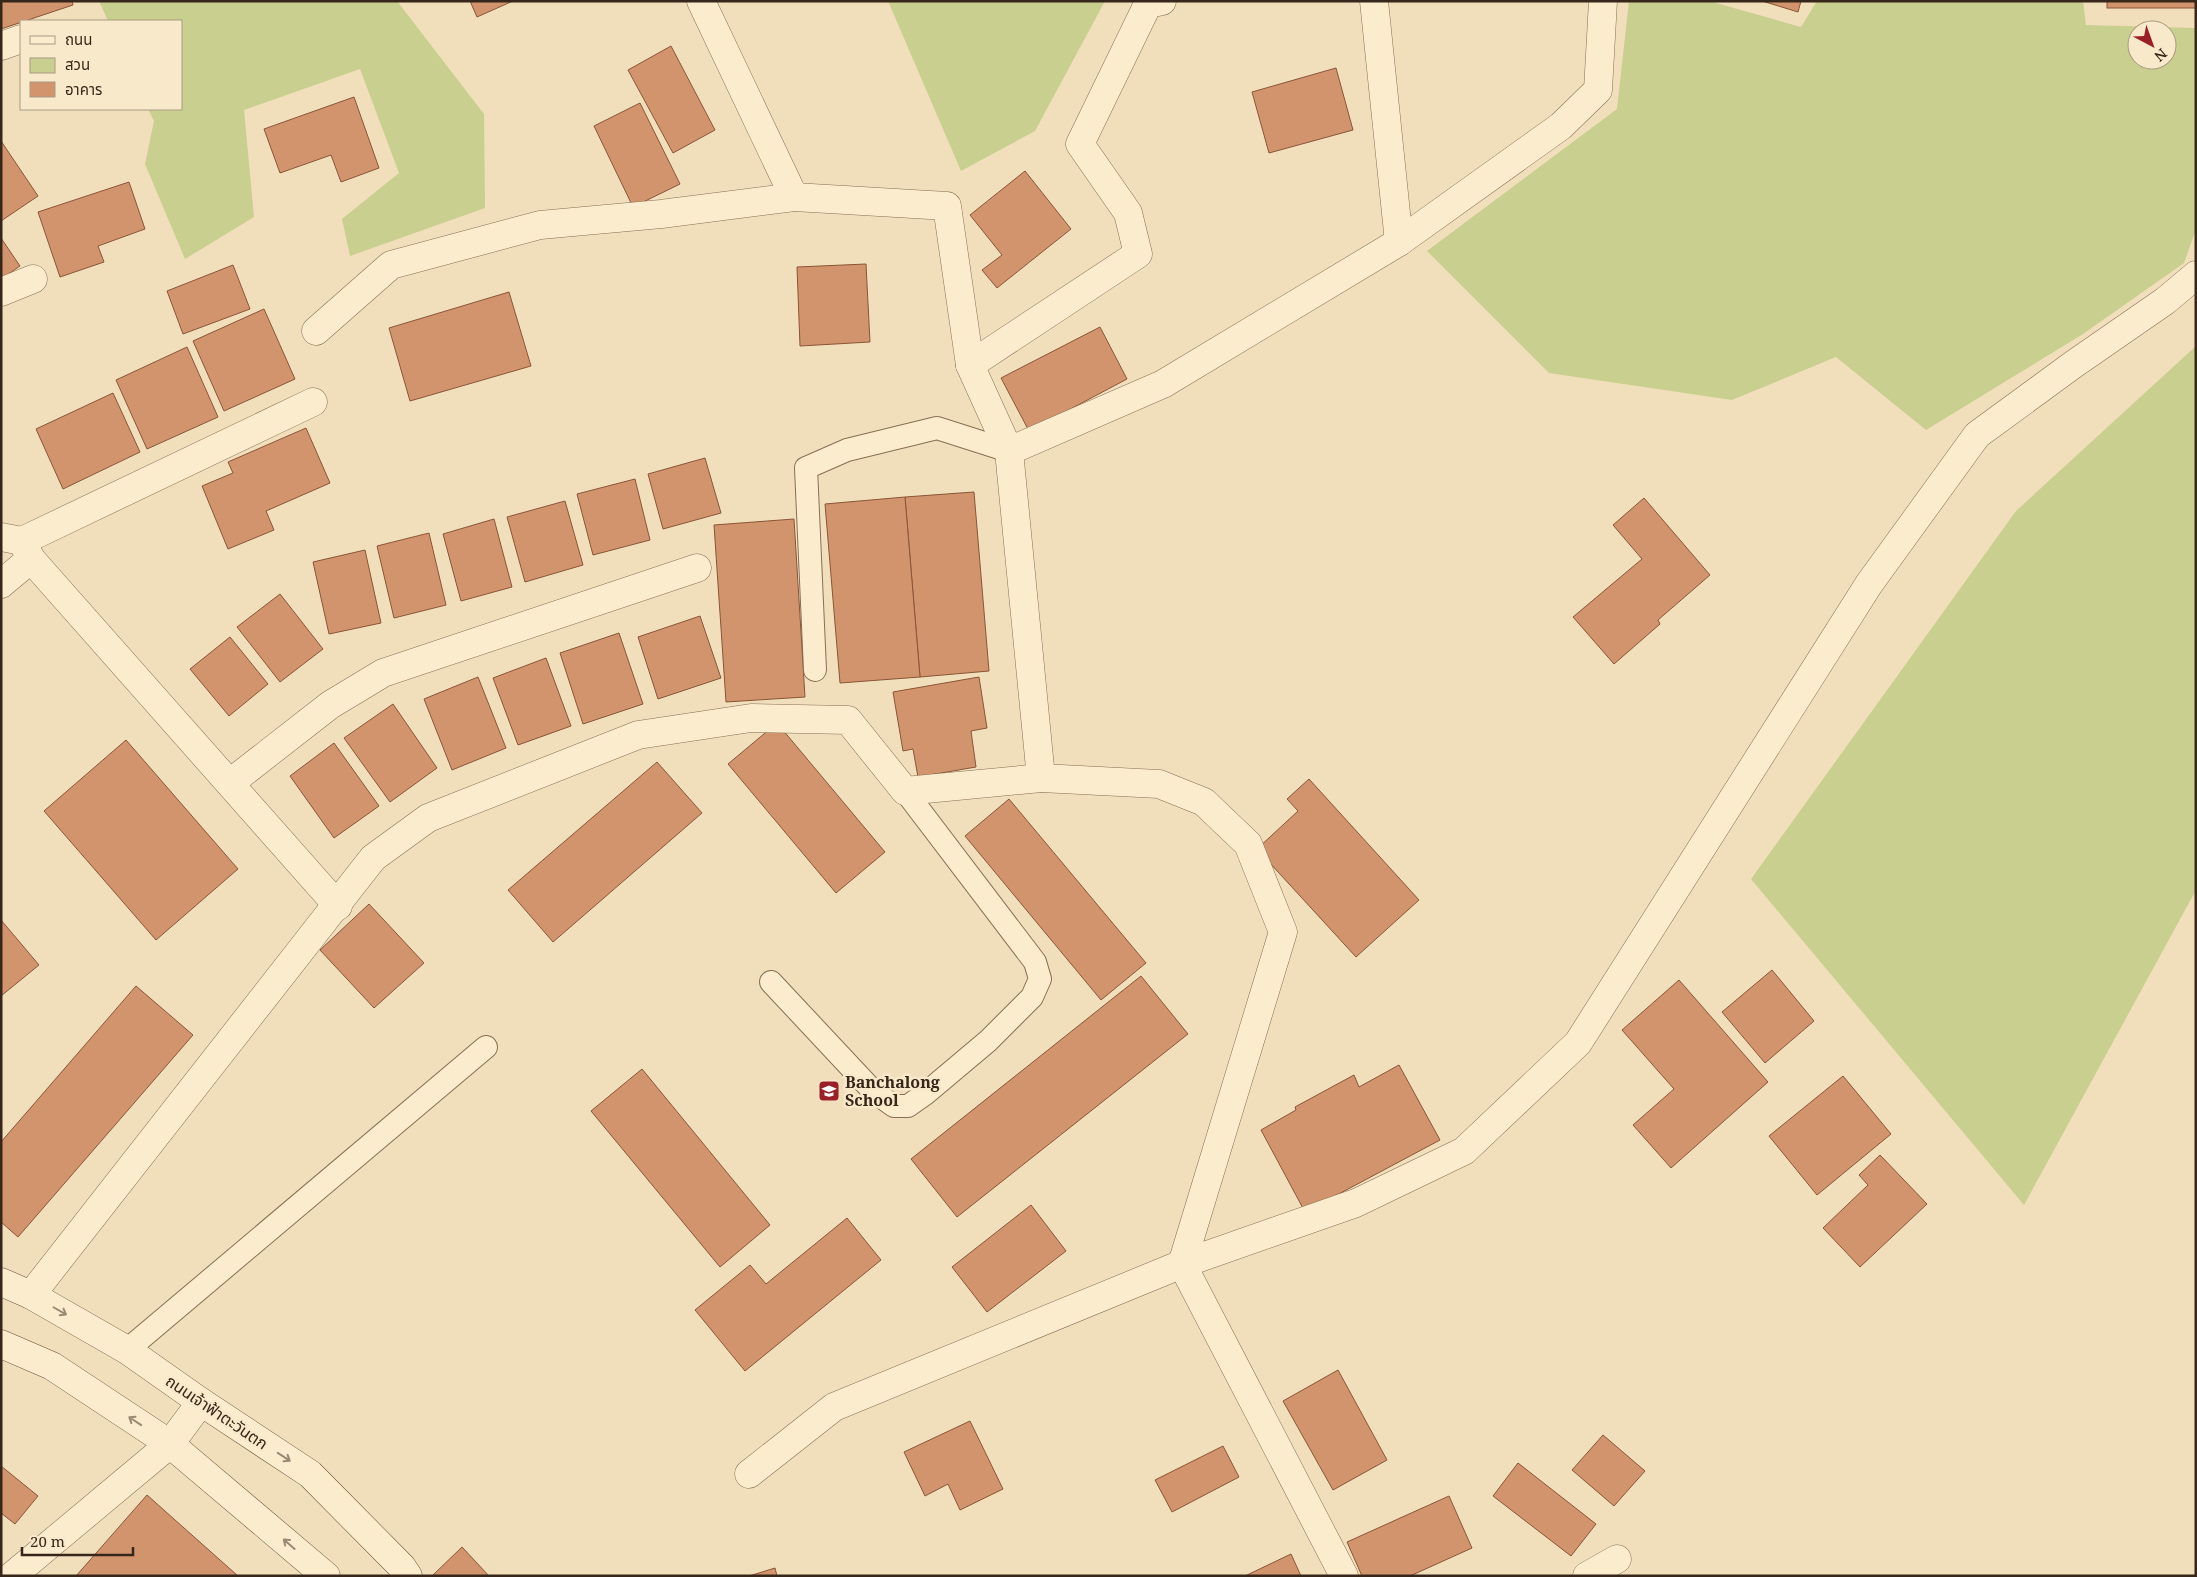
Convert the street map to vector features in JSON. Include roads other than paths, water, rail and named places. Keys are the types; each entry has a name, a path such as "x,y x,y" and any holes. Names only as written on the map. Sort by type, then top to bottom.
{"street":[{"path":"701,1 794,197"},
{"path":"970,365 1138,254 1128,213 1080,144 1148,4 1162,1"},
{"path":"1374,1 1399,242"},
{"path":"1009,451 1163,384 1399,242 1561,126 1598,90 1603,1"},
{"path":"1,46 20,39"},
{"path":"316,332 391,265 540,225 662,214 794,197 947,206 970,365 1009,451 1041,778"},
{"path":"749,1474 834,1407 1182,1264 1356,1203 1464,1151 1578,1043 1869,584 1977,435 2074,364 2166,301 2196,275"},
{"path":"1,292 33,279"},
{"path":"1,584 18,546 314,402"},
{"path":"18,546 338,906"},
{"path":"230,783 330,705 383,673 697,568"},
{"path":"31,1294 374,858 428,818 638,735 751,718 848,720 905,791 1041,778 1159,784 1204,802 1248,844 1282,932 1182,1264 1344,1576"},
{"name":"ถนนเจ้าฟ้าตะวันตก","path":"1,1282 31,1294 127,1350 201,1402 310,1474 402,1567 408,1576"},
{"path":"1,1344 52,1366 170,1444 326,1576"},
{"path":"12,1576 170,1444 201,1402"},
{"path":"1586,1576 1617,1559"}],"lane":[{"path":"814,670 806,468 847,450 937,428 1009,451"},
{"path":"771,982 874,1091 894,1106 908,1106 925,1094 988,1041 1032,997 1040,979 1035,962 905,791"},
{"path":"127,1350 486,1048"}],"place":[{"name":"Banchalong School","path":"829,1091"}]}
